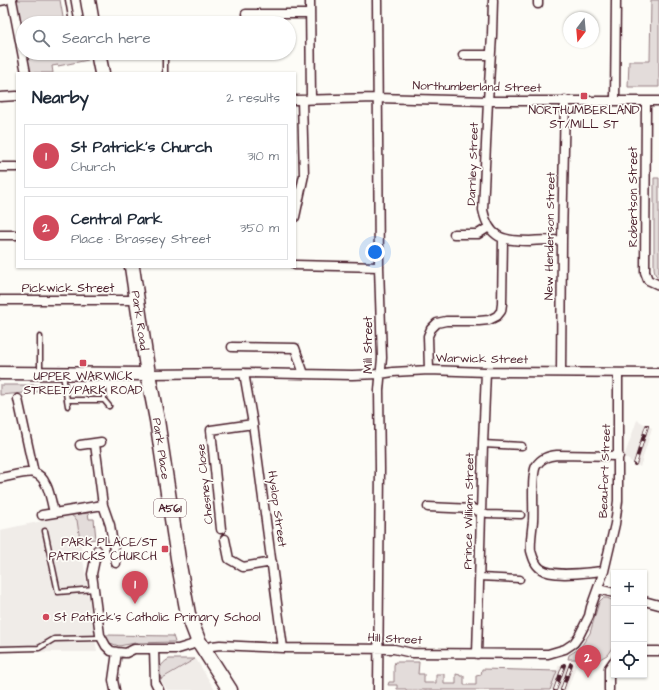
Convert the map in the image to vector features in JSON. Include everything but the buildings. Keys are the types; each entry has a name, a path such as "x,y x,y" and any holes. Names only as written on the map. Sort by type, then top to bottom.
{"highway":[{"path":"88,0 91,16"},
{"path":"99,60 102,72"},
{"name":"Park Road","path":"132,268 148,374"},
{"name":"Park Place","path":"148,374 157,420 183,590 188,614 201,645"},
{"name":"A561","path":"201,645 230,690"}],"main road":[{"path":"0,373 148,374"}],"street":[{"path":"0,1 5,0"},
{"path":"12,0 16,21"},
{"path":"296,213 304,175 303,100 310,0"},
{"name":"Mill Street","path":"377,0 379,266 382,358 379,390 380,477 378,690"},
{"name":"Darnley Street","path":"488,227 483,210 493,0"},
{"path":"615,101 616,0"},
{"path":"246,14 310,14"},
{"path":"463,55 490,55"},
{"path":"24,60 26,72"},
{"path":"0,97 16,96"},
{"name":"Northumberland Street","path":"303,100 377,98 659,101"},
{"name":"New Henderson Street","path":"561,372 565,100"},
{"name":"Robertson Street","path":"646,102 645,272 648,280 659,285"},
{"path":"0,167 16,167"},
{"path":"454,234 478,234 488,227 503,239 512,241 562,240"},
{"path":"0,235 16,235"},
{"path":"428,370 428,336 436,323 446,321 489,320 497,316 501,311 503,239"},
{"path":"296,265 379,266"},
{"name":"Pickwick Street","path":"0,300 137,300"},
{"path":"232,347 294,348 304,374"},
{"name":"Warwick Street","path":"148,374 244,373 352,375 428,370 486,372 659,373"},
{"name":"Prince William Street","path":"477,654 486,372"},
{"name":"Hyslop Street","path":"244,373 253,424 283,648"},
{"name":"Beaufort Street","path":"579,636 589,616 604,571 615,524 618,501 618,373"},
{"path":"18,399 34,473"},
{"name":"Chesney Close","path":"221,529 211,430 253,424"},
{"path":"80,446 98,443 103,505 110,525 116,563"},
{"name":"Prince William Street","path":"483,444 522,446"},
{"path":"604,571 559,574 540,569 534,561 531,549 534,477 536,467 548,456 618,456"},
{"path":"0,478 34,473 43,478 49,492 54,513"},
{"path":"42,515 103,505"},
{"path":"428,507 473,509 487,514 521,515"},
{"path":"225,539 229,560 243,566 272,562"},
{"path":"97,550 92,574 100,635 106,646 111,651 117,652 113,680 115,690"},
{"name":"Prince William Street","path":"480,577 520,579"},
{"path":"598,589 611,592"},
{"path":"647,602 659,605"},
{"name":"Hill Street","path":"117,652 126,653 134,649 178,649 191,645 220,645 283,648 394,649 412,653 548,654 565,650 574,643 579,636"},
{"path":"154,649 156,682 159,690"},
{"path":"647,651 659,652"},
{"path":"609,690 609,668 611,665"}],"lane":[{"path":"68,0 71,16"},
{"path":"165,60 165,72"},
{"path":"40,337 40,373"},
{"path":"63,373 68,406"},
{"path":"104,391 104,400 109,406"},
{"path":"67,400 104,400"},
{"path":"45,531 58,592 94,589"},
{"path":"0,649 39,648 54,640 102,638"}],"shaded area":[{"path":"16,0 60,0 63,16 19,16"},
{"path":"651,0 659,0 659,87 628,87 629,61 650,61"},
{"path":"27,60 88,60 52,66 53,72 30,72"},
{"path":"654,178 659,178 659,278 655,274 654,268"},
{"path":"0,385 59,385 59,390 0,395"},
{"path":"637,420 652,428 640,467 624,457"},
{"path":"88,513 89,519 94,519 96,539 80,541 77,520 71,515"},
{"name":"St Patrick's Catholic Primary School","path":"71,515 77,520 97,652 0,652 0,530"},
{"path":"603,598 611,600 611,649 607,655 600,659 568,659 569,655 580,648 590,633 599,602"},
{"path":"106,635 173,636 175,642 135,643 119,646 110,643"},
{"path":"169,659 195,659 161,679 160,668"},
{"path":"196,659 215,690 167,690 161,680"},
{"path":"395,662 419,662 418,674 424,674 424,683 436,683 436,674 444,674 444,684 456,684 456,674 464,676 464,685 476,685 476,676 481,675 482,669 557,671 550,690 406,690 397,689 397,685 388,685 389,682 394,682"},
{"path":"577,664 567,690 550,690 559,665"}],"railway":[{"path":"635,464 647,426"},
{"path":"562,690 571,664"},
{"path":"555,690 564,665"}],"place":[{"name":"NORTHUMBERLAND ST/MILL ST","path":"584,96"},
{"name":"UPPER WARWICK STREET/PARK ROAD","path":"83,363"},
{"name":"PARK PLACE/ST PATRICKS CHURCH","path":"165,549"},
{"name":"St Patrick's Church","path":"135,604"},
{"name":"St Patrick's Catholic Primary School","path":"46,617"},
{"name":"Central Park","path":"588,678"}]}
